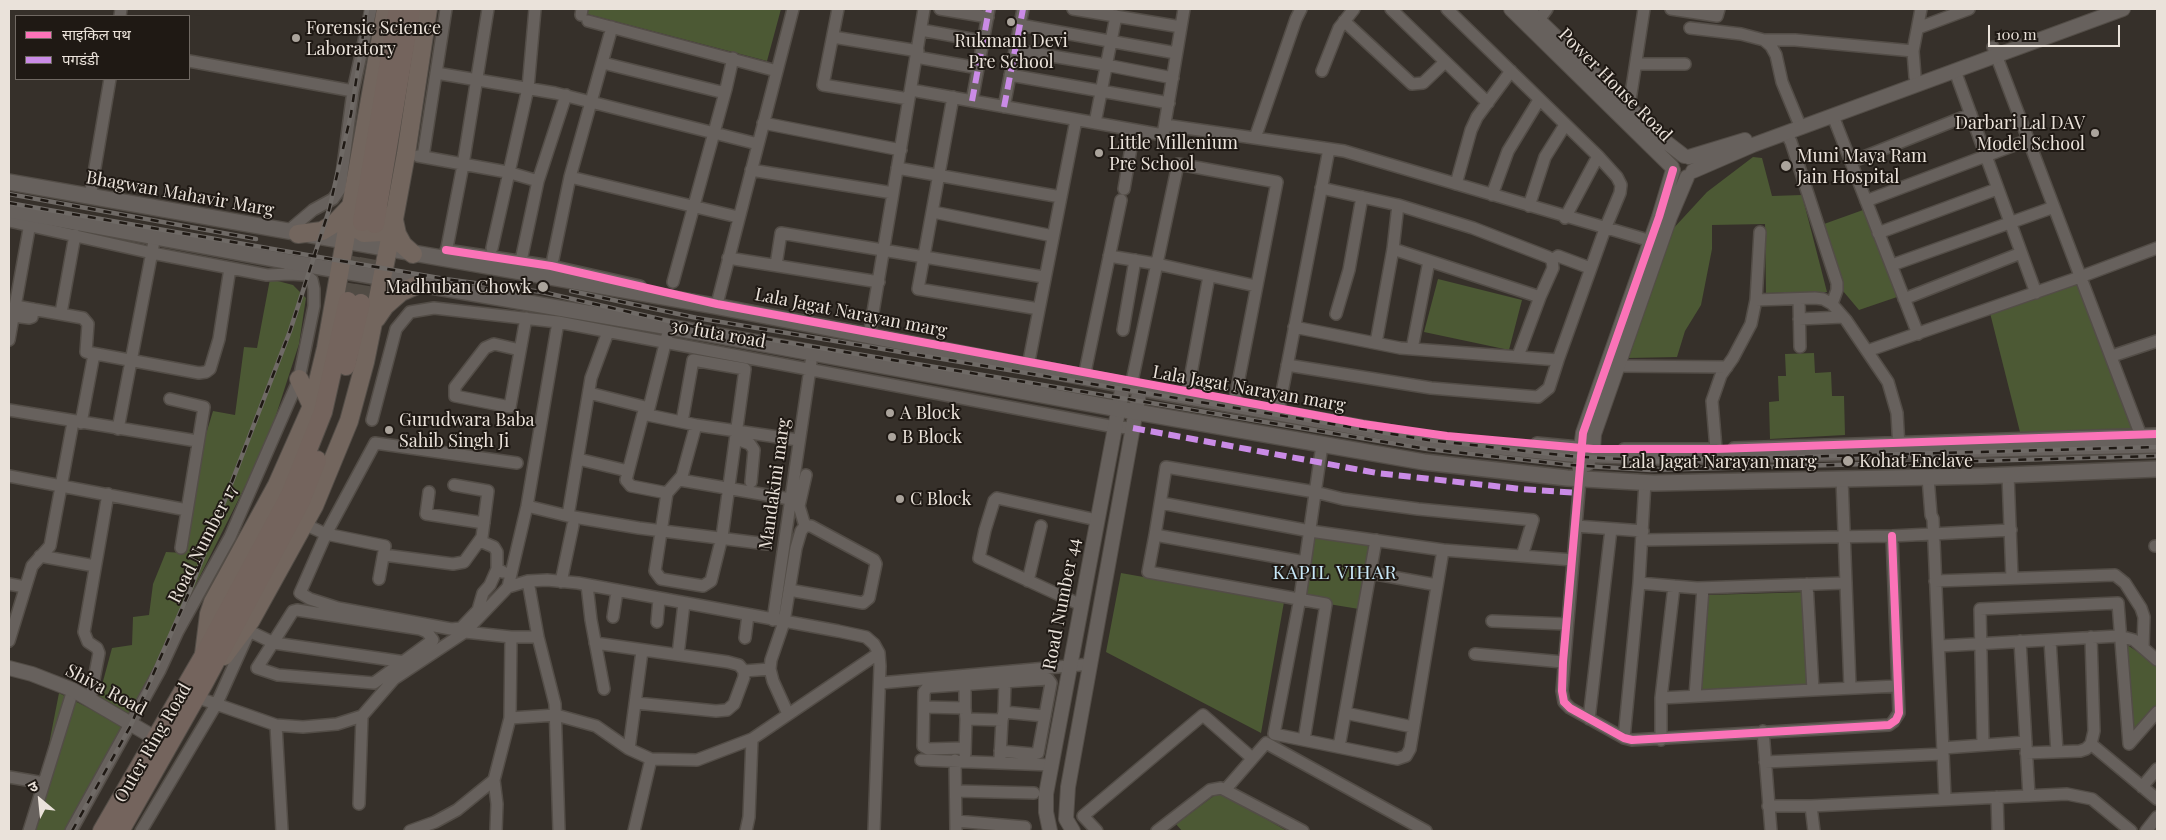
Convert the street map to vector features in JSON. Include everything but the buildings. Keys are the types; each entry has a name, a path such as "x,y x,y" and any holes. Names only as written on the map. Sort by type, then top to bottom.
{"highway":[{"path":"398,9 369,223 411,9"},
{"name":"Outer Ring Road","path":"102,831 204,655 290,495 323,412 354,302 334,416 301,501 200,690 120,831"}],"main road":[{"path":"204,655 209,614 213,602 277,485 312,406 326,348 386,9"},
{"path":"200,690 250,626 314,506 348,421 373,324 394,219 415,155 417,77 428,9"},
{"path":"352,206 354,226 358,230 377,234 383,232 387,226 393,203 410,100 417,77"},
{"name":"Bhagwan Mahavir Marg","path":"9,182 345,242"},
{"path":"292,233 322,230 335,223 352,206"},
{"path":"9,210 31,219 155,236 290,268 340,270"},
{"path":"394,219 400,239 413,254"},
{"name":"Lala Jagat Narayan marg","path":"345,242 413,254 446,255 1430,440 1660,457 1716,452 2147,442"},
{"name":"Lala Jagat Narayan marg","path":"340,270 1424,462 1580,479 1645,482 1932,477 2157,469"},
{"path":"373,324 385,306 401,292 417,285"},
{"path":"299,379 312,406"}],"street":[{"path":"292,233 313,210 333,199 340,189 353,91 371,9"},
{"path":"446,9 436,73 415,155 507,172 538,180"},
{"path":"446,255 463,165 488,9"},
{"path":"492,248 507,172 528,88 535,9"},
{"path":"716,305 794,9"},
{"path":"838,9 823,85 953,98 1163,136 1184,9"},
{"path":"924,9 870,334 1029,361 1085,374 1134,130"},
{"path":"940,9 988,13 972,101"},
{"path":"1004,107 1023,9"},
{"path":"1073,9 1181,27"},
{"path":"1255,138 1301,9"},
{"path":"1322,71 1335,36 1354,9"},
{"path":"1391,9 1488,103"},
{"path":"1287,365 1431,388 1538,397 1549,388 1590,268 1620,193 1621,185 1617,176 1598,156 1447,9"},
{"name":"Power House Road","path":"1511,9 1535,25 1629,107 1662,139 1686,156"},
{"name":"Power House Road","path":"1527,9 1535,25 1673,168"},
{"path":"1535,25 1547,9"},
{"path":"1629,107 1644,9"},
{"path":"1671,9 1717,16 1720,9"},
{"path":"1915,77 1913,51 1921,9"},
{"path":"1918,28 1969,9"},
{"path":"1892,536 1898,713 1896,720 1889,725 1763,731 1661,740 1632,740 1624,738 1589,719 1570,708 1564,702 1562,691 1563,662 1580,479 1587,452 1618,366 1656,242 1677,157 1833,116 1955,71 1995,52 2098,9"},
{"path":"1673,168 1677,175 1690,174 1786,133 1799,124 1915,77 2123,9"},
{"path":"584,15 612,27 777,70"},
{"path":"1095,123 1116,16"},
{"path":"1344,21 1412,84 1422,84 1445,62"},
{"path":"1020,25 1176,53"},
{"path":"553,258 570,177 612,27"},
{"path":"1690,28 1741,34 1764,40 1795,40 1913,51"},
{"path":"921,30 982,41"},
{"path":"833,36 978,68"},
{"path":"1764,40 1771,46 1776,55 1782,82 1799,124"},
{"path":"1015,50 1172,78"},
{"path":"1995,52 2080,277 2147,442 2157,434"},
{"path":"674,282 734,58"},
{"path":"190,61 353,91"},
{"path":"603,63 722,92 726,89"},
{"path":"1636,64 1685,64"},
{"path":"1456,184 1471,130 1511,71"},
{"path":"1955,71 2036,293"},
{"path":"436,73 566,95 758,144"},
{"path":"1010,75 1169,103"},
{"path":"90,197 110,80"},
{"path":"522,256 538,180 566,95"},
{"path":"953,98 918,289 1039,309"},
{"path":"1492,195 1508,151 1539,100"},
{"path":"1851,162 1970,114"},
{"path":"1833,116 1918,334"},
{"path":"1029,361 1076,120"},
{"path":"763,123 901,150"},
{"path":"1165,125 1344,152 1565,218 1656,242"},
{"path":"1529,206 1545,156 1565,125"},
{"path":"1786,133 1791,142 1837,283 1837,290 1832,304"},
{"path":"1866,201 2028,140"},
{"path":"1132,385 1188,390 1278,410 1330,149"},
{"path":"1565,218 1598,156"},
{"path":"1587,452 1583,433 1656,242 1690,174 1693,161 1686,156"},
{"path":"1073,831 1066,819 1068,787 1136,412 1132,385 1178,164 1277,182 1235,399"},
{"path":"897,168 1061,197"},
{"path":"751,170 893,193"},
{"path":"570,177 738,217"},
{"path":"1321,188 1398,206 1474,228 1552,260 1553,268 1518,356"},
{"path":"1878,233 1998,189"},
{"path":"1336,314 1349,270 1362,197"},
{"path":"1376,343 1393,249 1398,206"},
{"path":"1892,265 2054,207"},
{"path":"932,212 1053,236"},
{"path":"9,340 31,219"},
{"name":"Road Number 17","path":"9,221 31,219 75,235 152,253 267,275 290,268 306,275 312,280 314,289 310,328 299,379 230,537 178,631 160,670 131,724 71,831"},
{"path":"1716,452 1712,402 1715,389 1751,324 1756,300 1760,232"},
{"path":"776,265 781,233 1044,277"},
{"path":"61,313 75,235"},
{"path":"118,429 155,236"},
{"path":"1867,351 2036,293 2157,248"},
{"path":"1393,249 1540,297"},
{"path":"1904,299 2021,253"},
{"path":"1109,256 1157,264 1256,286"},
{"path":"1552,260 1558,256 1590,268"},
{"path":"728,258 879,282"},
{"path":"1122,330 1135,260"},
{"path":"1412,348 1428,261"},
{"path":"14,311 33,309 83,318 88,324 85,350 94,354 199,373 206,372 210,369 219,339 230,268"},
{"path":"1188,390 1209,276"},
{"path":"1756,300 1816,298 1832,304 1888,382 1897,413 1899,447"},
{"path":"1799,300 1800,347"},
{"name":"30 futa road","path":"372,420 396,329 410,312 434,308 558,322 1116,427 1133,428"},
{"path":"1799,319 1843,317"},
{"path":"520,350 494,344 485,348 455,387 453,391 455,396 510,407 526,318"},
{"path":"200,690 217,703 276,724 303,727 337,724 362,716 394,679 401,668 432,640 427,632 420,629 294,611 257,668 272,674 370,683 380,680 401,668 465,632 510,582 526,506 558,322"},
{"path":"667,493 631,486 626,480 666,342 668,327"},
{"path":"1294,327 1412,348 1558,360"},
{"path":"561,582 591,378 608,332"},
{"path":"2112,356 2157,341"},
{"name":"Mandakini marg","path":"778,621 783,547 812,353"},
{"path":"9,641 32,566 50,546 62,486 94,354"},
{"path":"682,422 693,360 745,369 738,435 722,537 711,581 704,586 667,581 657,577 654,571 667,493 680,480 696,425"},
{"path":"1618,366 1727,367"},
{"name":"Road Number 44","path":"1050,831 1046,812 1046,794 1069,666 1119,409 1132,385"},
{"path":"589,393 682,422 738,435 798,440"},
{"path":"170,399 204,407 181,548"},
{"path":"9,410 197,442"},
{"path":"738,435 750,444 754,450 751,482"},
{"path":"480,541 494,547 497,552 497,569 490,585 483,593 478,610 461,628 451,629 338,608 310,599 300,593 326,534 375,443 517,463"},
{"path":"1322,445 1300,598 1274,734 1397,759 1406,756 1410,749 1414,727 1443,550"},
{"path":"578,459 628,471"},
{"path":"1304,740 1326,604 1148,572 1166,467 1315,492 1343,499 1418,510 1533,520 1522,556"},
{"path":"806,475 799,506 806,526"},
{"path":"2008,475 2012,578"},
{"path":"9,476 187,510"},
{"path":"1932,477 1936,515 1934,519 1934,534 1945,799"},
{"path":"1842,479 1850,687"},
{"path":"680,480 790,499"},
{"path":"1624,738 1640,583 1645,482"},
{"path":"384,555 459,564 467,559 480,541 488,491 454,485"},
{"path":"429,492 426,514 484,523"},
{"path":"90,700 99,653 97,648 88,642 84,632 108,494"},
{"path":"1081,605 979,558 994,502 997,498 1097,520"},
{"path":"1160,503 1310,531 1443,550 1573,560"},
{"path":"526,506 571,521 722,537 767,544"},
{"path":"304,524 326,534 380,543 384,546 384,555 379,579"},
{"path":"788,714 773,681 770,669 778,621 789,590 796,548 801,531 806,526 811,526 874,560 876,568 869,598 863,602 789,590"},
{"path":"1028,580 1041,526"},
{"path":"1576,526 1611,529 1643,536 1843,537 2011,530"},
{"path":"1589,719 1611,529"},
{"path":"1155,535 1305,562"},
{"path":"1339,747 1376,540"},
{"path":"783,547 796,548"},
{"path":"40,556 95,566"},
{"path":"497,569 510,582 561,582 587,585 866,637 874,644 879,653 880,683 874,831"},
{"path":"1370,573 1437,585"},
{"path":"1936,581 2118,576 2142,608 2144,617 2143,648"},
{"path":"528,581 538,637 555,704 559,831"},
{"path":"1640,583 1702,588 1846,583"},
{"path":"9,584 25,587"},
{"path":"1807,584 1813,690"},
{"path":"587,585 604,690"},
{"path":"1661,740 1661,698 1674,586"},
{"path":"1695,696 1702,588"},
{"path":"613,617 618,591"},
{"path":"657,622 659,599"},
{"path":"678,656 684,603"},
{"path":"1983,744 1980,609 2118,603 2128,744 2157,712"},
{"path":"744,638 748,615"},
{"path":"1492,621 1567,624"},
{"path":"141,831 217,703 250,626 274,643 401,668"},
{"path":"465,632 511,637 538,637"},
{"path":"1939,646 2119,636 2134,640 2157,660"},
{"path":"496,831 497,804 494,780 510,718 511,637"},
{"path":"1765,762 1943,751 1983,744 2026,747 2057,752 2086,749 2091,744 2094,731 2091,638"},
{"path":"2050,640 2057,752"},
{"path":"2020,641 2029,796"},
{"path":"595,643 728,662 739,666 744,671 744,678 734,704 726,710 716,711 636,703"},
{"path":"629,749 642,651"},
{"path":"510,718 556,715 596,726 629,749 652,759 697,760 752,739 879,653"},
{"path":"1475,654 1563,662"},
{"path":"880,683 1091,664"},
{"name":"Shiva Road","path":"9,668 32,674 73,690 156,738"},
{"path":"744,671 770,669"},
{"path":"965,748 928,749 923,746 924,692 928,687 1048,679 1051,684 1038,752 1033,754 1000,751"},
{"path":"1000,763 1005,682"},
{"path":"965,685 965,748 960,761 956,792 956,826 1025,827"},
{"path":"1661,698 1898,686"},
{"path":"29,831 73,690"},
{"path":"924,707 1003,716 1045,716"},
{"path":"1345,713 1414,727"},
{"path":"1097,831 1083,816 1203,715 1252,758"},
{"path":"359,804 362,716"},
{"path":"276,724 282,831"},
{"path":"1763,731 1771,831"},
{"path":"746,831 749,817 752,739"},
{"path":"1225,790 1266,743 1426,831"},
{"path":"2091,744 2157,799"},
{"path":"634,831 652,759"},
{"path":"921,760 1051,765"},
{"path":"2142,787 2157,769"},
{"path":"9,777 44,783"},
{"path":"410,831 435,822 457,810 494,780"},
{"path":"1157,831 1171,827 1210,790 1215,788 1225,790 1302,831"},
{"path":"956,792 1034,793"},
{"path":"1768,806 1811,806 2067,794 2092,799 2131,831"},
{"path":"1996,797 1998,831"},
{"path":"1811,806 1814,831"},
{"path":"2146,831 2157,817"}],"green space":[{"path":"589,9 781,9 767,61 587,14"},
{"path":"1753,157 1762,158 1772,196 1802,195 1827,292 1766,293 1765,224 1712,225 1712,249 1701,305 1685,331 1677,357 1628,358 1671,231 1707,192"},
{"path":"1863,210 1897,297 1859,310 1843,291 1824,224"},
{"path":"270,279 293,285 306,298 299,344 267,443 129,717 99,696 112,648 132,645 133,617 149,615 153,584 166,552 185,553 200,454 213,411 235,415 244,347 257,348"},
{"path":"1438,279 1522,300 1509,350 1424,332"},
{"path":"2078,282 2134,432 2021,436 1990,313"},
{"path":"1814,353 1815,373 1831,372 1832,396 1844,396 1845,435 1770,439 1769,402 1779,401 1778,376 1786,376 1785,354"},
{"path":"1315,536 1370,545 1359,609 1304,600"},
{"path":"1121,573 1284,602 1261,733 1106,652"},
{"path":"1811,592 1815,690 1701,696 1708,595"},
{"path":"2124,643 2146,657 2157,667 2157,712 2129,744"},
{"path":"59,693 124,726 65,831 32,831"},
{"path":"1219,792 1287,831 1182,831 1176,824"}],"tunnel":[{"path":"348,301 361,228"},
{"path":"361,303 374,230"}],"railway":[{"path":"72,831 130,727 191,588 290,331 329,210 351,114 367,9"},
{"path":"9,194 256,239"},
{"path":"9,203 445,279 542,292 695,327 1427,449 1570,465 1651,470 2157,456"},
{"path":"571,291 697,318 1428,440 1570,456 1652,461 2157,447"}],"marked path":[{"path":"972,101 989,9"},
{"path":"1004,107 1023,9"},
{"path":"1133,428 1377,473 1521,489 1579,493"}],"cycle path":[{"path":"1673,170 1659,217 1583,433 1563,662 1562,691 1564,702 1570,708 1624,738 1632,740 1889,725 1896,720 1899,713 1892,536"},
{"path":"446,250 551,266 717,304 1363,424 1447,436 1593,449 1716,449 2157,434"}],"place":[{"name":"Rukmani Devi Pre School","path":"1011,22"},
{"name":"Forensic Science Laboratory","path":"296,38"},
{"name":"Darbari Lal DAV Model School","path":"2095,133"},
{"name":"Little Millenium Pre School","path":"1099,153"},
{"name":"Muni Maya Ram Jain Hospital","path":"1786,166"},
{"name":"Madhuban Chowk","path":"543,287"},
{"name":"A Block","path":"890,413"},
{"name":"Gurudwara Baba Sahib Singh Ji","path":"389,430"},
{"name":"B Block","path":"892,437"},
{"name":"Kohat Enclave","path":"1848,461"},
{"name":"C Block","path":"900,499"}],"district":[{"name":"KAPIL VIHAR","path":"1335,573"}]}
